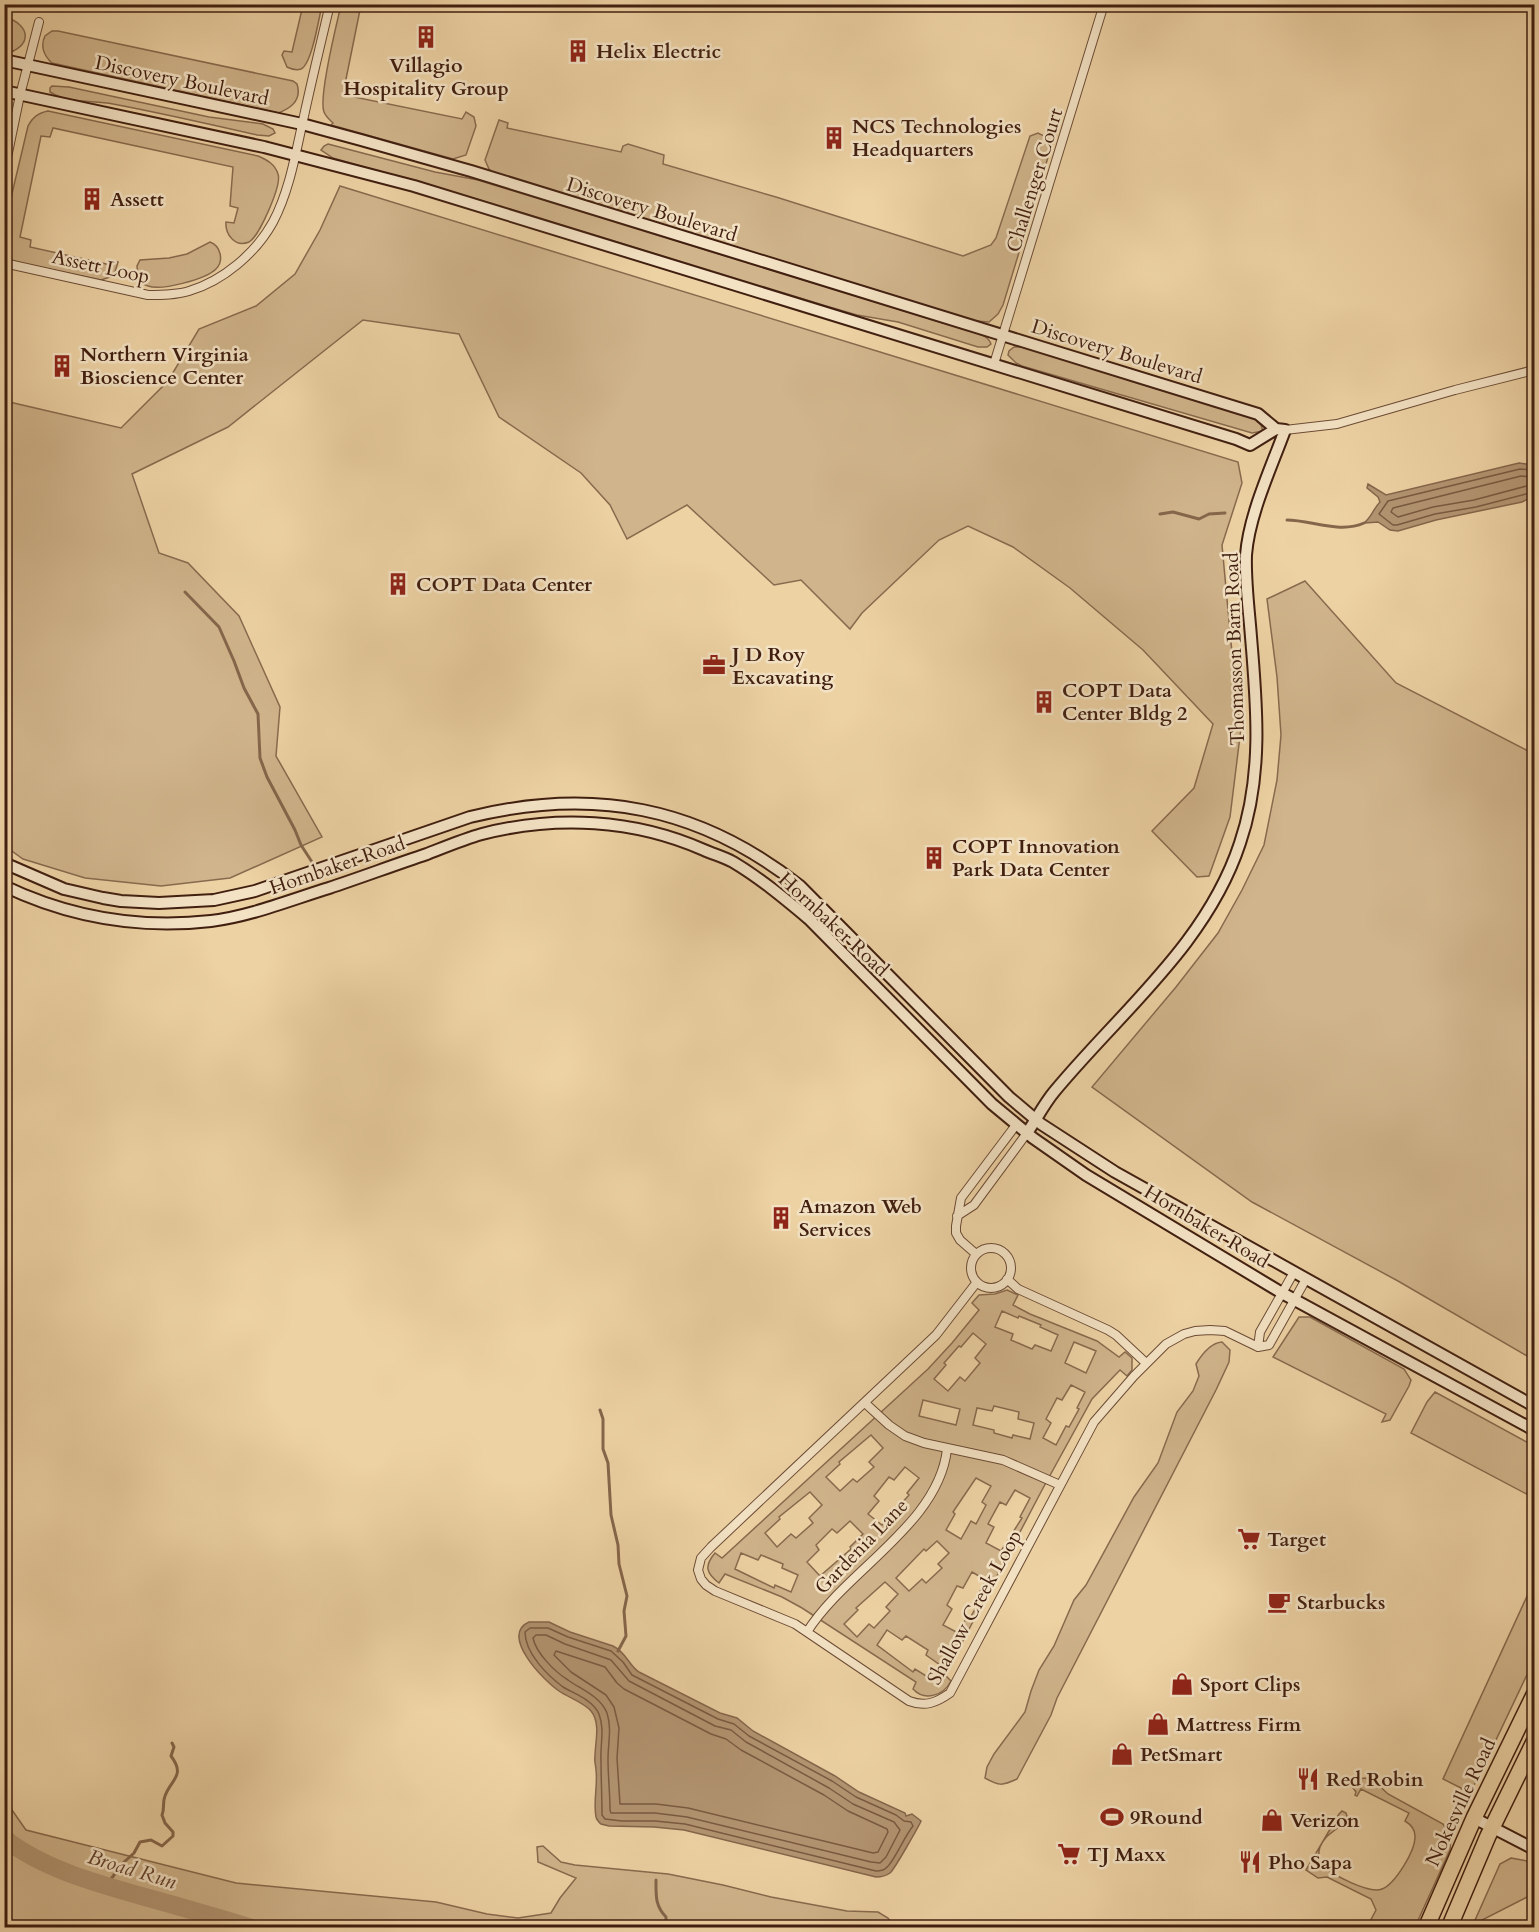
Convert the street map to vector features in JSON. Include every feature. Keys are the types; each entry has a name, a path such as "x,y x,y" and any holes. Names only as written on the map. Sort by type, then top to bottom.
{"highway":[{"name":"Nokesville Road","path":"1426,1928 1474,1818 1534,1695"},
{"name":"Nokesville Road","path":"1449,1928 1492,1828 1534,1742"}],"street":[{"name":"Assett Loop","path":"4,263 148,295 170,295 190,291 229,270 260,242 273,221 286,187 330,4"},
{"name":"Challenger Court","path":"994,364 1104,4"},
{"path":"4,172 20,95 39,22"},
{"name":"Discovery Boulevard","path":"4,60 302,124 471,171 1258,414 1281,430"},
{"path":"4,91 294,155 414,186 1250,445 1281,430 1337,424 1534,370"},
{"name":"Thomasson Barn Road","path":"1027,1133 1053,1093 1144,993 1199,925 1229,872 1241,842 1253,785 1257,736 1257,709 1246,575 1247,545 1281,430"},
{"name":"Hornbaker Road","path":"4,863 64,889 104,898 159,903 214,900 255,891 470,817 503,809 533,804 608,804 672,817 722,836 774,865 800,886 1009,1097 1036,1120 1115,1172 1534,1406"},
{"name":"Hornbaker Road","path":"4,886 49,905 112,920 154,923 210,921 268,907 484,834 579,822 605,823 649,831 684,841 732,862 776,892 808,919 992,1104 1016,1125 1086,1174 1282,1293 1534,1430"},
{"path":"411,837 417,857"},
{"name":"Thomasson Barn Road","path":"1016,1125 1027,1112 1053,1093"},
{"path":"976,1254 960,1240 956,1233 961,1198 1016,1125"},
{"path":"957,1216 974,1205 1027,1133"},
{"path":"987,1248 1000,1249 1005,1253 1011,1264 1007,1280 994,1288 982,1286 977,1282 971,1271 976,1254 987,1248"},
{"path":"1294,1272 1260,1332 1258,1347 1266,1346 1271,1342 1306,1279"},
{"path":"1007,1280 1018,1289 1108,1330 1146,1363"},
{"name":"Shallow Creek Loop","path":"977,1282 936,1335 711,1547 701,1558 698,1570 701,1579 715,1591 795,1624 909,1701 917,1704 939,1701 950,1693 1094,1422 1146,1363 1166,1344 1195,1331 1225,1331 1258,1347"},
{"path":"865,1403 904,1436 947,1449 1003,1460 1060,1485"},
{"name":"Gardenia Lane","path":"807,1632 816,1616 849,1580 884,1550 920,1510 942,1474 947,1449"},
{"path":"1474,1818 1534,1849"}],"shaded area":[{"path":"303,5 322,5 308,59 301,69 295,70 287,67 282,55 284,51 292,52"},
{"path":"341,5 361,5 345,84 356,87 354,97 462,119 466,112 474,117 476,126 466,155 453,159 331,125 333,123 324,112 324,91"},
{"path":"5,17 20,25 25,36 20,46 5,54"},
{"path":"52,31 293,81 297,84 297,99 288,109 278,113 52,63 45,54 43,43 45,36"},
{"path":"52,86 69,87 209,117 263,124 273,129 275,133 269,136 257,135 113,104 65,98 50,92"},
{"path":"48,111 264,159 275,168 278,180 277,189 264,221 249,242 239,243 229,235 226,222 234,223 238,208 230,206 233,167 53,128 50,137 41,136 20,237 31,240 30,247 111,265 112,260 118,262 115,272 110,277 101,280 12,260 5,251 5,223 28,126 36,116"},
{"path":"499,120 508,123 507,128 621,152 623,146 628,144 664,155 663,164 963,256 991,245 996,238 1030,136 1038,133 1048,138 1052,144 1003,305 998,314 989,322 976,321 492,172 485,160"},
{"path":"328,144 435,172 478,180 979,334 985,336 991,344 987,347 978,347 898,322 857,315 490,203 333,158 321,150"},
{"path":"340,186 1238,462 1242,483 1222,545 1237,707 1241,728 1230,817 1209,876 1197,877 1152,831 1194,788 1213,724 1143,650 1070,588 1013,547 968,526 939,540 862,613 850,629 801,580 774,585 687,505 627,539 610,505 581,473 499,417 459,334 363,320 228,427 132,474 159,553 188,563 239,616 280,707 276,756 322,837 230,878 161,886 85,878 23,859 5,846 5,401 121,428 168,381 199,329 256,306 295,274 320,230"},
{"path":"210,242 217,247 221,258 216,269 203,277 184,283 155,287 145,285 138,277 137,266 140,260 187,254"},
{"path":"1014,347 1028,347 1254,418 1263,431 1252,433 1022,366 1008,355"},
{"path":"1305,581 1396,683 1534,754 1534,1360 1398,1281 1252,1202 1092,1087 1218,933 1264,845 1277,780 1281,735 1277,677 1267,599"},
{"path":"1007,1290 1018,1295 1013,1305 1030,1314 1097,1341 1119,1357 1125,1352 1132,1358 1132,1370 1127,1376 1120,1370 1092,1399 945,1675 951,1681 944,1690 928,1696 913,1689 916,1682 802,1608 782,1597 725,1574 719,1583 709,1573 708,1566 715,1553 722,1558 928,1369 979,1310 972,1303 979,1295 995,1294","holes":["1002,1311 1041,1325 1040,1327 1058,1335 1051,1351 1035,1345 1032,1349 1011,1340 1013,1334 995,1327","973,1333 986,1344 975,1358 980,1363 965,1381 960,1377 948,1391 934,1379 946,1365 944,1363","1074,1342 1096,1351 1086,1373 1065,1363","1071,1385 1085,1392 1077,1408 1079,1409 1069,1427 1066,1426 1056,1445 1043,1438 1051,1423 1046,1419 1057,1398 1062,1400","923,1400 960,1409 956,1425 919,1416","994,1406 1019,1412 1018,1419 1034,1423 1030,1439 1013,1435 1012,1438 994,1433 994,1430 973,1425 977,1408 992,1411","871,1435 883,1448 869,1462 874,1467 857,1482 853,1479 840,1491 826,1477 840,1464 839,1462","905,1467 919,1478 907,1493 909,1495 882,1525 868,1514 879,1501 874,1496 889,1477 894,1480","976,1478 991,1486 982,1502 986,1505 976,1524 971,1521 961,1539 946,1530 955,1514 953,1512","1015,1490 1030,1498 1020,1517 1022,1518 1001,1551 986,1543 994,1527 988,1524 1000,1502 1006,1505","810,1492 822,1505 809,1518 813,1523 796,1538 791,1534 777,1547 765,1533 780,1519 779,1517","850,1521 863,1534 850,1547 851,1549 820,1576 807,1562 819,1550 816,1545 832,1529 837,1533","937,1541 949,1553 938,1564 942,1568 926,1583 922,1579 909,1591 896,1578 924,1549 926,1551","741,1553 758,1560 761,1555 783,1564 782,1568 798,1575 791,1592 775,1585 774,1588 735,1569","972,1572 986,1580 977,1597 980,1600 958,1633 943,1625 952,1609 947,1605 957,1586 963,1588","885,1582 898,1594 886,1607 890,1611 874,1628 869,1624 857,1637 844,1624 858,1610 856,1608","887,1630 902,1640 906,1636 928,1650 926,1655 940,1665 931,1679 915,1669 913,1672 877,1645"]},
{"path":"1299,1317 1310,1317 1404,1369 1411,1380 1390,1420 1382,1422 1386,1414 1273,1357"},
{"path":"1222,1342 1230,1350 1229,1362 1057,1698 1051,1715 1017,1779 1001,1784 990,1781 985,1778 987,1767 1025,1712 1039,1670 1054,1646 1074,1600 1086,1585 1134,1497 1158,1463 1177,1412 1193,1391 1199,1376 1196,1364 1214,1344"},
{"path":"1435,1392 1534,1446 1534,1498 1411,1433 1427,1402"},
{"path":"1534,1581 1534,1660 1476,1782 1471,1789 1462,1793 1461,1788 1443,1779"},
{"path":"1365,1778 1374,1781 1388,1794 1443,1824 1451,1837 1450,1850 1415,1927 1367,1927 1376,1910 1371,1899 1327,1877 1318,1878 1306,1870 1342,1811 1347,1816 1319,1849 1323,1865 1351,1883 1376,1890 1382,1889 1393,1881 1404,1866 1415,1836 1410,1825 1405,1821 1409,1813 1361,1789 1357,1796 1355,1795 1356,1792 1350,1784"},
{"path":"5,1800 26,1830 236,1883 436,1902 487,1914 518,1918 551,1913 576,1878 538,1862 537,1847 543,1846 561,1862 668,1874 847,1911 878,1912 888,1918 895,1927 5,1927"},
{"path":"1511,1858 1534,1861 1534,1896 1533,1894 1478,1922 1480,1927 1472,1927 1500,1864"}],"water":[{"path":"1519,463 1534,465 1534,496 1522,502 1436,520 1398,531 1390,530 1378,522 1364,523 1380,502 1378,497 1367,488 1368,484 1386,495"},
{"path":"529,1622 549,1622 570,1632 613,1646 622,1652 639,1672 720,1713 737,1718 753,1731 835,1776 859,1792 905,1813 906,1816 912,1814 921,1821 890,1873 876,1877 684,1830 601,1824 595,1811 596,1721 591,1711 552,1686 527,1658 519,1637 521,1628"}],"waterway":[{"path":"1160,514 1173,512 1199,519 1209,514 1225,513"},
{"path":"1287,520 1335,527 1364,523"},
{"path":"185,592 219,627 244,688 258,714 260,758 267,777 312,862"},
{"path":"600,1410 603,1419 603,1449 608,1463 611,1515 627,1596 624,1611 626,1636 618,1651"},
{"path":"106,1886 122,1864 134,1853 140,1842 151,1840 162,1846 173,1836 173,1832 165,1823 162,1815 165,1796 177,1773 171,1756 174,1747 172,1743"},
{"name":"Broad Run","path":"4,1838 19,1849 72,1874 109,1887 252,1928"},
{"path":"656,1880 657,1900 666,1917 666,1928"}],"place":[{"name":"Villagio Hospitality Group","path":"426,37"},
{"name":"Helix Electric","path":"578,51"},
{"name":"NCS Technologies Headquarters","path":"834,138"},
{"name":"Assett","path":"92,199"},
{"name":"Northern Virginia Bioscience Center","path":"62,366"},
{"name":"COPT Data Center","path":"398,584"},
{"name":"J D Roy Excavating","path":"714,665"},
{"name":"COPT Data Center Bldg 2","path":"1044,702"},
{"name":"COPT Innovation Park Data Center","path":"934,858"},
{"name":"Amazon Web Services","path":"781,1218"},
{"name":"Target","path":"1249,1539"},
{"name":"Starbucks","path":"1279,1602"},
{"name":"Sport Clips","path":"1182,1684"},
{"name":"Mattress Firm","path":"1158,1724"},
{"name":"PetSmart","path":"1122,1754"},
{"name":"Red Robin","path":"1308,1779"},
{"name":"9Round","path":"1112,1817"},
{"name":"Verizon","path":"1272,1820"},
{"name":"TJ Maxx","path":"1069,1854"},
{"name":"Pho Sapa","path":"1250,1862"}]}
